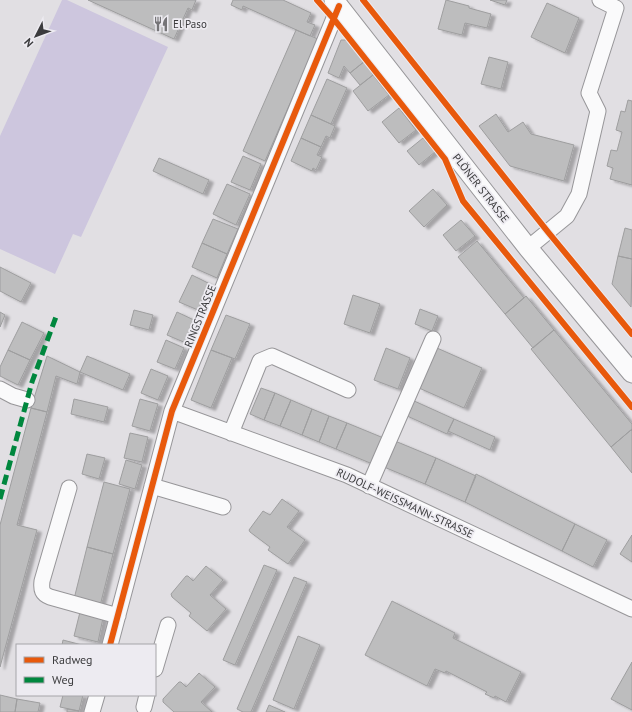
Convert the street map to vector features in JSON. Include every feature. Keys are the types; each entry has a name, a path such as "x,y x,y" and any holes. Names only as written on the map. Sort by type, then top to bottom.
{"main road":[{"name":"PLÖNER STRASSE","path":"337,3 528,248 632,373"}],"street":[{"path":"528,248 567,216 580,194 598,110 589,92 616,8 600,0"},
{"name":"RINGSTRASSE","path":"110,644 172,411 337,3"},
{"path":"369,486 433,339"},
{"path":"231,433 260,361 272,356 348,390"},
{"path":"0,389 13,396 27,400"},
{"name":"RUDOLF-WEISSMANN-STRASSE","path":"172,411 347,476 632,609"},
{"path":"152,486 224,507"},
{"path":"69,488 42,581 42,591 50,598 118,616"},
{"path":"156,666 168,625"},
{"path":"92,712 97,696"}],"shaded area":[{"path":"62,0 67,0 168,47 81,237 73,234 55,274 0,249 0,136"}],"building":[{"name":"El Paso","path":"88,0 196,0 192,10 188,8 174,39"},
{"path":"233,0 283,0 311,13 307,22 315,25 310,36 243,6 242,10 231,5"},
{"path":"446,0 491,14 487,28 465,23 462,35 438,29"},
{"path":"490,0 507,0 505,5"},
{"path":"547,3 579,18 565,53 531,37"},
{"path":"296,30 318,39 265,161 243,151"},
{"path":"341,40 347,40 365,61 350,73 344,66 339,78 328,73"},
{"path":"489,57 508,62 501,89 481,84"},
{"path":"365,61 373,75 360,85 350,73"},
{"path":"373,75 389,95 368,111 353,91"},
{"path":"327,79 347,88 331,124 311,115"},
{"path":"628,100 632,101 632,185 610,179 613,168 607,166 611,150 617,151 622,132 616,130 621,111 625,112"},
{"path":"399,108 416,130 399,143 382,122"},
{"path":"496,114 508,132 523,122 531,134 574,145 564,181 510,166 479,126"},
{"path":"311,115 335,126 330,138 326,136 321,147 301,138"},
{"path":"301,138 321,147 317,155 322,157 316,170 313,168 312,171 291,161"},
{"path":"423,138 435,152 419,165 407,151"},
{"path":"243,156 261,164 250,190 231,182"},
{"path":"159,158 209,180 203,194 153,171"},
{"path":"227,184 250,194 236,225 213,214"},
{"path":"433,189 447,205 424,227 409,211"},
{"path":"213,219 238,229 227,254 202,243"},
{"path":"461,220 475,236 456,251 443,235"},
{"path":"625,228 632,230 632,259 618,256"},
{"path":"477,241 524,298 505,314 458,257"},
{"path":"202,243 227,254 217,278 192,267"},
{"path":"618,256 632,259 631,307 612,284"},
{"path":"0,267 31,283 21,302 0,291"},
{"path":"192,275 210,284 198,310 179,302"},
{"path":"353,295 380,304 370,333 344,324"},
{"path":"526,296 554,330 533,348 505,314"},
{"path":"420,309 438,316 432,331 415,324"},
{"path":"134,310 153,315 149,330 130,325"},
{"path":"0,312 5,315 0,327"},
{"path":"177,312 196,321 186,343 167,335"},
{"path":"226,315 250,324 235,359 211,350"},
{"path":"22,322 44,333 30,360 8,350"},
{"path":"554,330 632,424 632,429 611,447 531,349"},
{"path":"166,340 184,348 175,369 157,362"},
{"path":"386,348 410,358 398,389 374,380"},
{"path":"437,348 482,368 464,408 419,388"},
{"path":"8,350 30,360 18,385 0,376 0,367"},
{"path":"211,350 232,358 211,408 191,400"},
{"path":"47,356 80,372 77,384 56,376 47,412 31,408"},
{"path":"87,356 130,374 123,390 80,372"},
{"path":"151,369 168,376 158,400 141,393"},
{"path":"261,388 275,393 264,420 250,414"},
{"path":"275,393 291,400 280,426 264,420"},
{"path":"74,399 108,407 104,422 71,414"},
{"path":"140,399 158,404 150,431 132,426"},
{"path":"291,400 312,409 302,435 280,426"},
{"path":"412,400 454,419 447,434 405,415"},
{"path":"31,408 47,412 17,525 37,530 0,667 0,525"},
{"path":"312,409 329,416 319,442 302,435"},
{"path":"329,416 347,423 336,449 319,442"},
{"path":"454,419 495,437 490,450 448,431"},
{"path":"347,423 386,439 375,465 336,449"},
{"path":"631,430 632,431 632,473 611,447"},
{"path":"130,433 148,437 142,462 124,458"},
{"path":"395,441 436,458 425,484 384,467"},
{"path":"87,454 105,458 99,479 82,474"},
{"path":"436,458 476,476 465,502 425,484"},
{"path":"126,460 142,465 135,489 119,484"},
{"path":"476,474 575,524 562,551 465,502"},
{"path":"104,482 130,489 113,554 87,547"},
{"path":"282,499 299,511 287,527 305,540 288,564 268,550 270,547 249,530 263,511 270,515"},
{"path":"575,524 607,540 593,567 562,551"},
{"path":"632,535 632,562 620,554"},
{"path":"87,547 113,554 100,606 74,599"},
{"path":"264,565 277,570 235,665 223,660"},
{"path":"206,566 223,580 210,595 226,609 207,631 189,616 191,613 172,597 171,594 186,576 193,581"},
{"path":"294,577 307,582 251,712 243,712 237,709"},
{"path":"392,601 455,633 453,638 521,672 506,702 495,696 494,698 485,694 487,692 446,671 445,673 435,669 427,686 365,655"},
{"path":"80,612 103,618 98,642 74,636"},
{"path":"298,636 320,645 294,709 273,700"},
{"path":"63,640 78,644 62,644"},
{"path":"632,662 632,710 611,699"},
{"path":"199,673 215,687 201,702 212,712 174,712 163,702 163,699 179,682 186,687"},
{"path":"0,695 17,699 15,712 0,712"},
{"path":"63,696 83,696 79,711 60,707"},
{"path":"17,699 40,703 38,712 15,712"},
{"path":"269,705 285,712 266,712"},
{"path":"67,709 79,711 79,712 67,712"}],"marked path":[{"path":"0,499 32,382 57,314"}],"cycle path":[{"path":"317,0 445,159 463,201 632,407"},
{"path":"363,0 548,232 632,334"},
{"path":"110,644 172,411 339,6"}],"place":[{"name":"El Paso","path":"161,24"}]}
